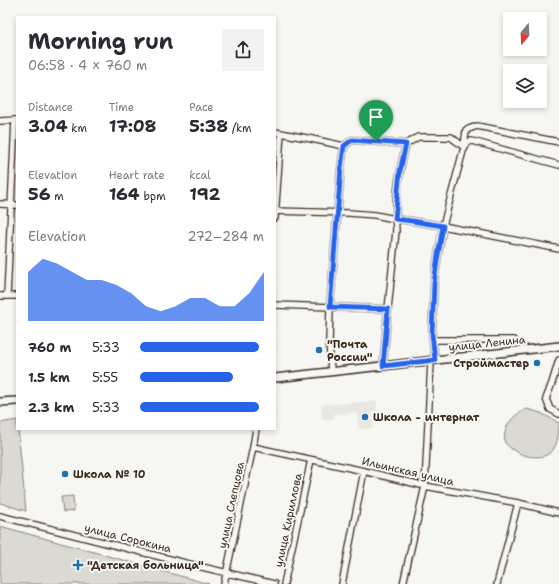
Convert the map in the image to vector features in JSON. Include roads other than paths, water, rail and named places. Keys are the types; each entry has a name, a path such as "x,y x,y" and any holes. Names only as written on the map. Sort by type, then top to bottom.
{"main road":[{"name":"улица Ленина","path":"276,378 559,346"},
{"path":"0,402 16,401"}],"street":[{"path":"0,121 16,120 14,205 7,296"},
{"path":"403,584 425,486 433,360 432,334 434,283 443,226 464,147 466,130 477,126 559,142"},
{"path":"276,185 278,133 344,146"},
{"path":"331,371 329,342 330,307 344,146 352,140 406,144 418,137 451,136 464,147"},
{"path":"464,147 468,142 472,141 559,165"},
{"path":"383,366 396,232 395,219 400,171 406,144"},
{"path":"0,204 14,205"},
{"path":"276,211 306,211 375,215 443,226 559,249"},
{"path":"0,296 16,296"},
{"path":"276,304 388,309"},
{"path":"433,340 514,340"},
{"path":"559,360 546,399 550,409 559,414"},
{"name":"улица Слепцова","path":"224,584 256,430"},
{"name":"Ильинская улица","path":"253,447 425,486 518,503 559,513"},
{"name":"улица Кириллова","path":"284,584 311,460"},
{"path":"342,584 364,471"},
{"path":"498,584 518,503"},
{"name":"улица Сорокина","path":"0,516 274,584"}],"place":[{"name":"\"Почта России\"","path":"319,350"},
{"name":"Строймастер","path":"537,363"},
{"name":"Школа - интернат","path":"365,417"},
{"name":"Школа № 10","path":"65,474"},
{"name":"\"Детская больница\"","path":"78,565"}]}
